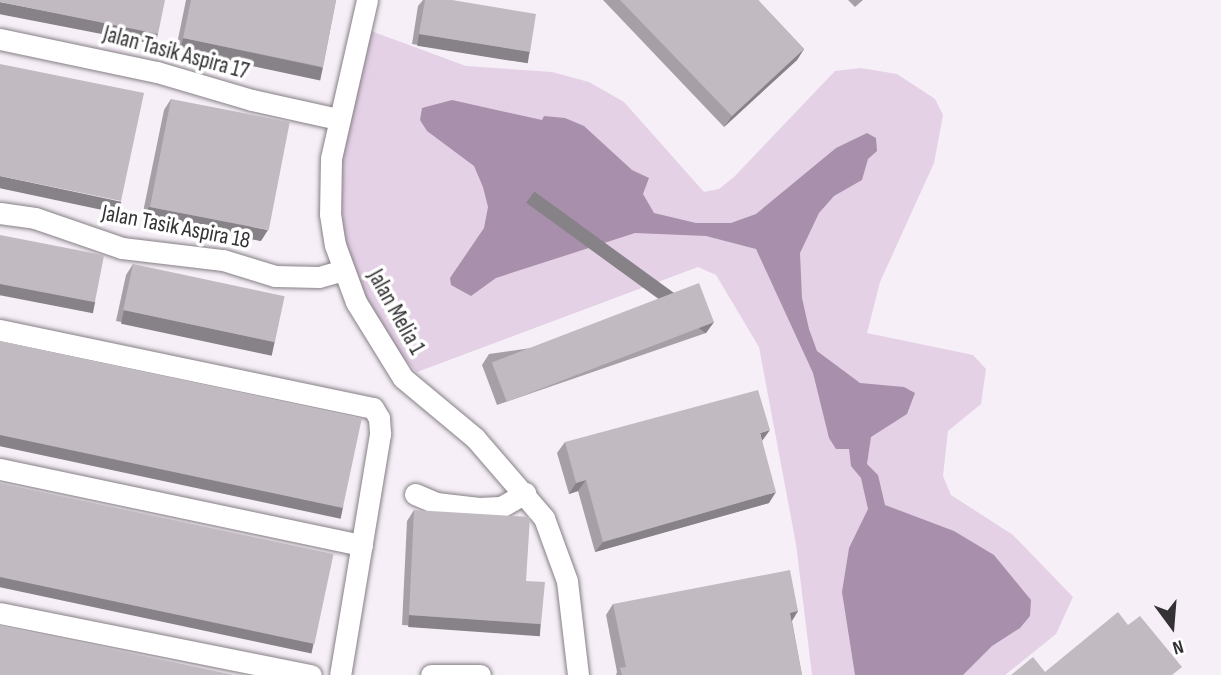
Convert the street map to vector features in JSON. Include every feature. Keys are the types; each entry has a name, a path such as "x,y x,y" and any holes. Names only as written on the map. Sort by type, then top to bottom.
{"street":[{"name":"Jalan Melia 1","path":"367,0 331,159 330,214 343,270 371,330 402,378 475,438 525,493 557,548 567,582 578,675"},
{"name":"Jalan Tasik Aspira 17","path":"0,39 157,72 252,100 338,119"},
{"name":"Jalan Tasik Aspira 18","path":"0,213 35,218 122,248 223,260 275,276 318,277 343,270"},
{"path":"0,330 373,408 380,434 340,675"},
{"path":"0,470 362,545"},
{"path":"415,494 436,503 479,508 501,507 525,493"},
{"path":"0,613 312,675"},
{"path":"431,675 480,675"}],"shaded area":[{"path":"371,31 466,66 552,72 589,82 624,102 704,192 719,189 734,177 835,71 861,68 897,74 935,99 943,115 934,163 880,282 867,333 973,355 986,369 981,404 948,431 943,476 951,495 1013,535 1073,597 1056,634 1005,675 812,675 796,544 759,347 716,275 698,267 417,372 396,351 369,307 350,263 343,226 340,162"},
{"path":"452,100 542,120 544,116 565,118 584,126 632,170 649,178 643,194 654,213 696,223 731,223 756,214 836,148 867,133 876,138 877,151 868,159 862,180 834,196 819,213 800,253 802,298 809,329 817,351 860,383 904,387 915,393 907,414 871,437 867,464 878,475 885,505 954,531 994,555 1031,600 1030,616 1020,628 992,646 963,675 855,675 842,592 849,548 868,509 861,478 851,466 849,449 836,449 829,438 813,373 756,249 706,236 635,233 496,278 471,296 451,285 450,278 484,228 488,207 483,187 474,166 427,131 420,120 422,108"}],"building":[{"path":"0,0 165,0 158,34"},
{"path":"191,0 336,0 323,67 183,38"},
{"path":"425,0 452,0 536,14 530,52 419,34"},
{"path":"620,0 758,0 804,49 732,116"},
{"path":"0,64 144,93 121,201 0,176"},
{"path":"171,99 290,122 269,230 150,207"},
{"path":"0,235 104,255 95,302 0,284"},
{"path":"133,264 285,296 275,342 123,310"},
{"path":"699,283 714,322 507,402 492,363"},
{"path":"0,341 362,418 343,508 0,435"},
{"path":"758,390 770,430 760,433 776,492 603,542 586,480 576,483 565,442"},
{"path":"0,483 334,554 314,644 0,577"},
{"path":"414,510 530,517 526,581 545,582 541,624 409,615"},
{"path":"790,570 798,611 790,613 802,675 622,675 620,668 626,667 613,604"},
{"path":"1118,612 1128,625 1140,616 1182,667 1172,675 1011,675 1033,657 1045,672"},
{"path":"0,625 234,675 0,675"}]}
